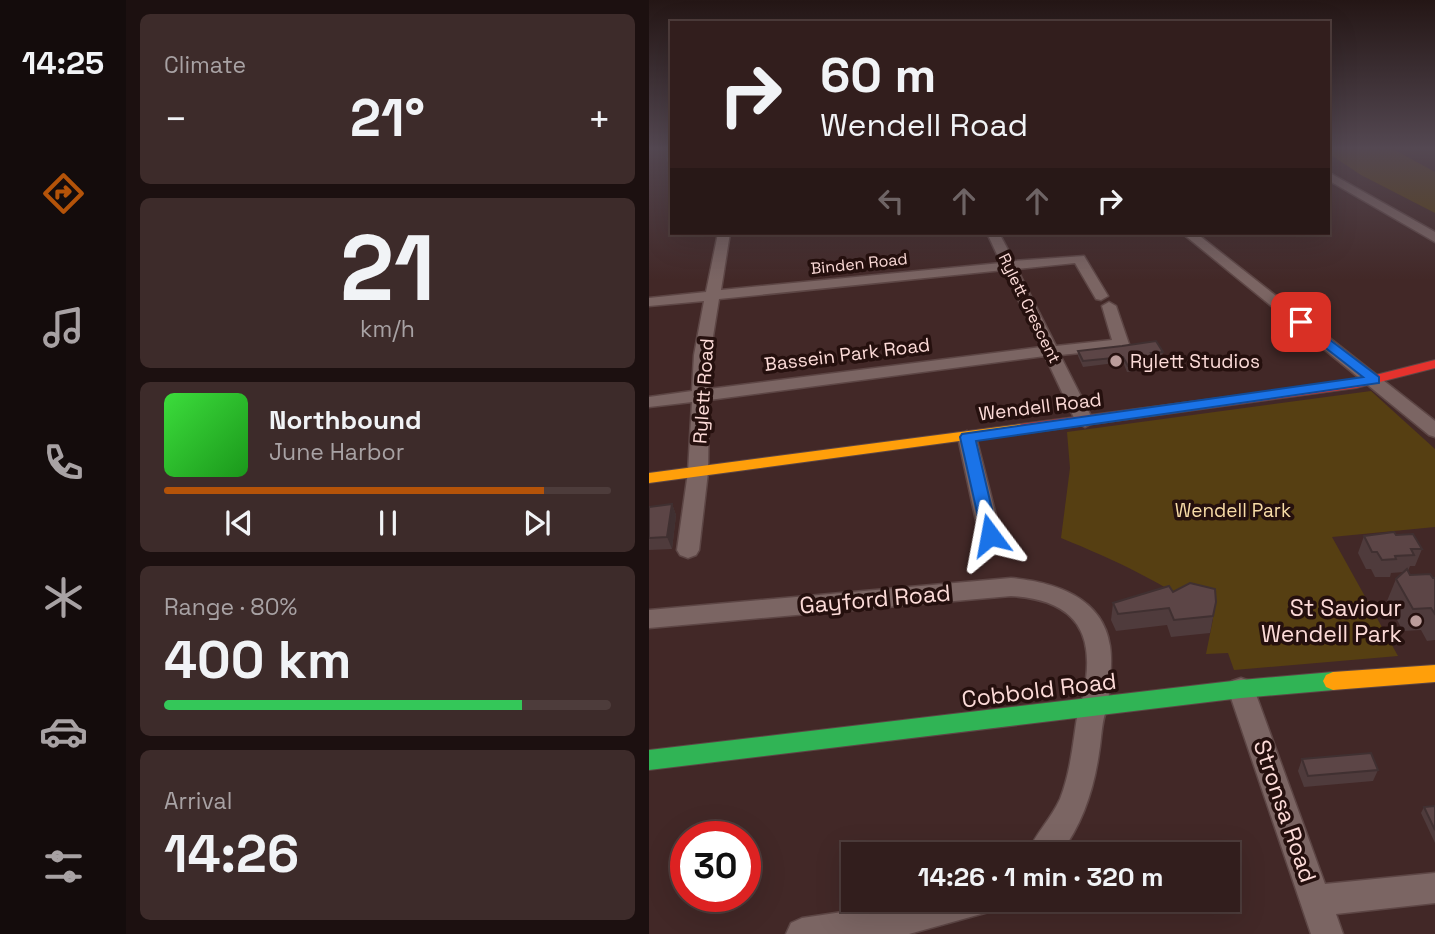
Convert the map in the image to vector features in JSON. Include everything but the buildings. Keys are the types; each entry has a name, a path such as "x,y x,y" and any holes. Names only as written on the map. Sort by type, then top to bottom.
{"street":[{"path":"1358,193 1435,238"},
{"name":"Rylett Road","path":"689,550 698,472 702,355 724,235"},
{"name":"Rylett Crescent","path":"994,235 1085,422"},
{"path":"1191,235 1375,380 1435,431"},
{"name":"Binden Road","path":"713,296 1079,259 1105,301 1121,344 1050,351"},
{"path":"649,302 713,296"},
{"name":"Bassein Park Road","path":"649,402 1050,351"},
{"name":"Wendell Road","path":"649,478 1085,422 1375,380 1435,364"},
{"path":"967,437 990,535"},
{"name":"Gayford Road","path":"649,620 1011,587 1039,590 1069,601 1092,626 1098,644 1087,754 1074,802 1064,824 1051,842"},
{"name":"Cobbold Road","path":"649,760 1241,689 1435,673"},
{"name":"Stronsa Road","path":"1241,689 1327,934"},
{"path":"1316,900 1435,888"},
{"path":"802,934 936,912"}],"green space":[{"path":"1395,193 1435,193 1435,213"},
{"name":"Wendell Park","path":"1371,391 1435,449 1435,527 1332,537 1398,656 1234,670 1228,653 1206,654 1213,619 1140,574 1061,538 1070,468 1067,432"}],"traffic: fast":[{"path":"649,760 1241,689 1333,681"}],"traffic: slow":[{"path":"649,478 1021,429"},
{"path":"1333,681 1435,673"}],"traffic: jam":[{"path":"1021,429 1356,384 1435,364"}],"place":[{"name":"Rylett Studios","path":"1116,361"},
{"name":"St Saviour Wendell Park","path":"1416,621"}],"route":[{"path":"990,535 967,437 1375,380 1301,322"}]}
